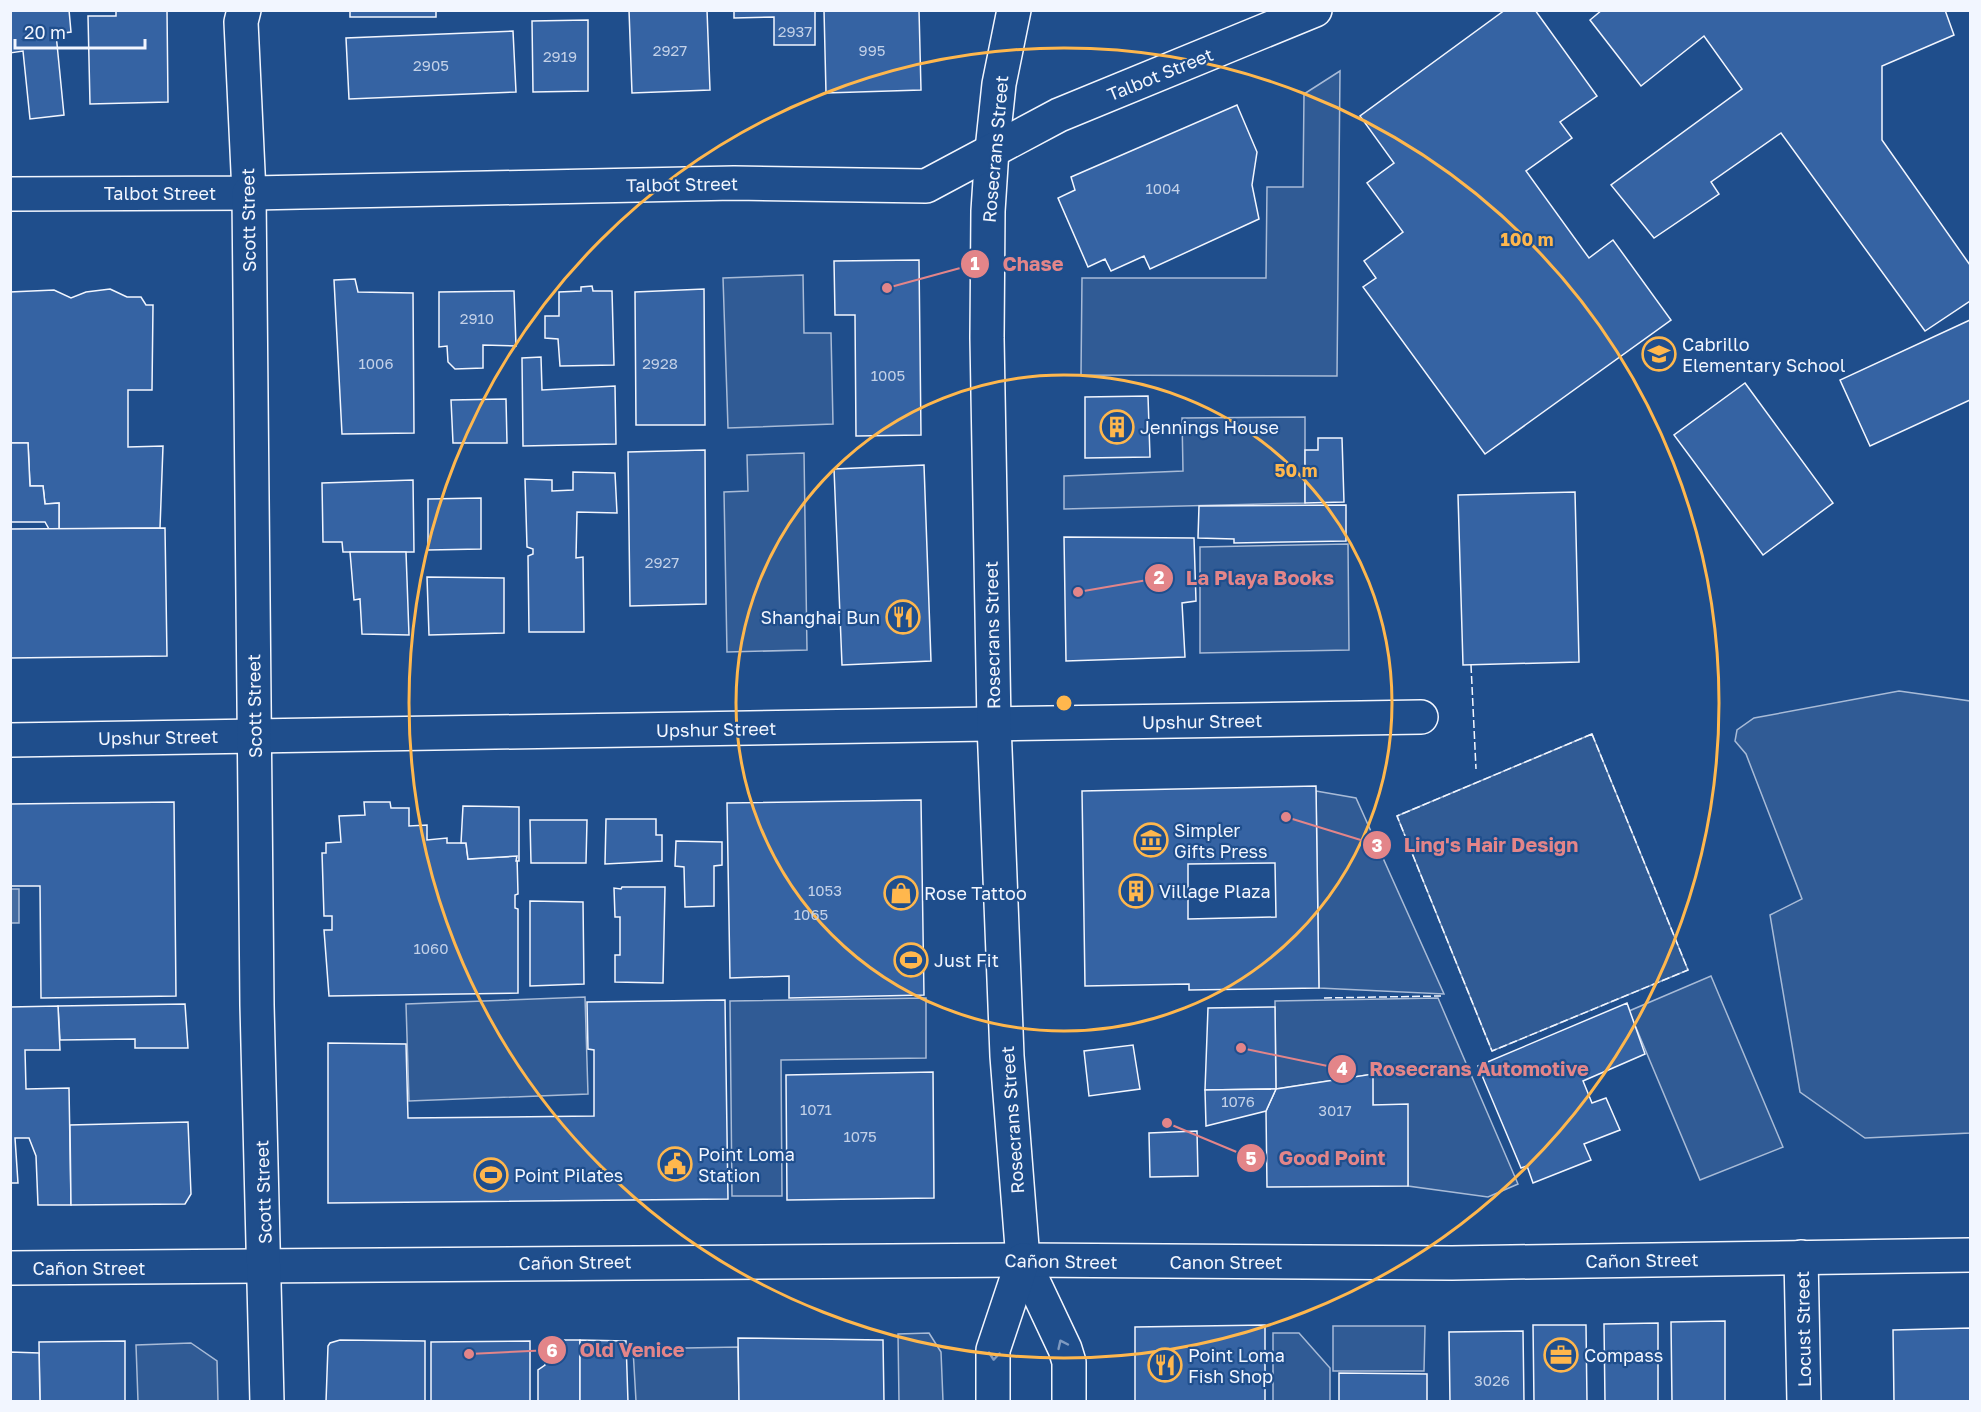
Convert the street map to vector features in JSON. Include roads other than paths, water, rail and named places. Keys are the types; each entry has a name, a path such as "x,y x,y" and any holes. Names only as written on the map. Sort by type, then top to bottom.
{"main road":[{"name":"Scott Street","path":"244,10 241,22 249,192 257,1005 266,1266 267,1401"},
{"name":"Rosecrans Street","path":"1014,10 999,84 992,150 988,211 987,338 994,724 1007,1048 1023,1260 1065,1349 1069,1362 1070,1401"},
{"name":"Talbot Street","path":"10,194 734,183 926,186 1059,115 1315,10"},
{"name":"Upshur Street","path":"10,740 1421,717"},
{"name":"Cañon Street","path":"1313,1261 1452,1263 1971,1255"},
{"name":"Locust Street","path":"1801,1257 1804,1401"},
{"name":"Cañon Street","path":"10,1268 706,1260 1140,1262"},
{"name":"Rosecrans Street","path":"993,1401 993,1350 1023,1260"},
{"name":"Canon Street","path":"1140,1262 1313,1261"}],"place":[{"name":"Chase","path":"887,288"},
{"name":"Cabrillo Elementary School","path":"1659,354"},
{"name":"Jennings House","path":"1117,427"},
{"name":"La Playa Books","path":"1078,592"},
{"name":"Shanghai Bun","path":"903,617"},
{"name":"Ling's Hair Design","path":"1286,817"},
{"name":"Simpler Gifts Press","path":"1151,840"},
{"name":"Village Plaza","path":"1136,891"},
{"name":"Rose Tattoo","path":"901,893"},
{"name":"Just Fit","path":"911,960"},
{"name":"Rosecrans Automotive","path":"1241,1048"},
{"name":"Good Point","path":"1167,1123"},
{"name":"Point Loma Station","path":"675,1164"},
{"name":"Point Pilates","path":"491,1175"},
{"name":"Old Venice","path":"469,1354"},
{"name":"Compass","path":"1561,1355"},
{"name":"Point Loma Fish Shop","path":"1165,1365"}]}
